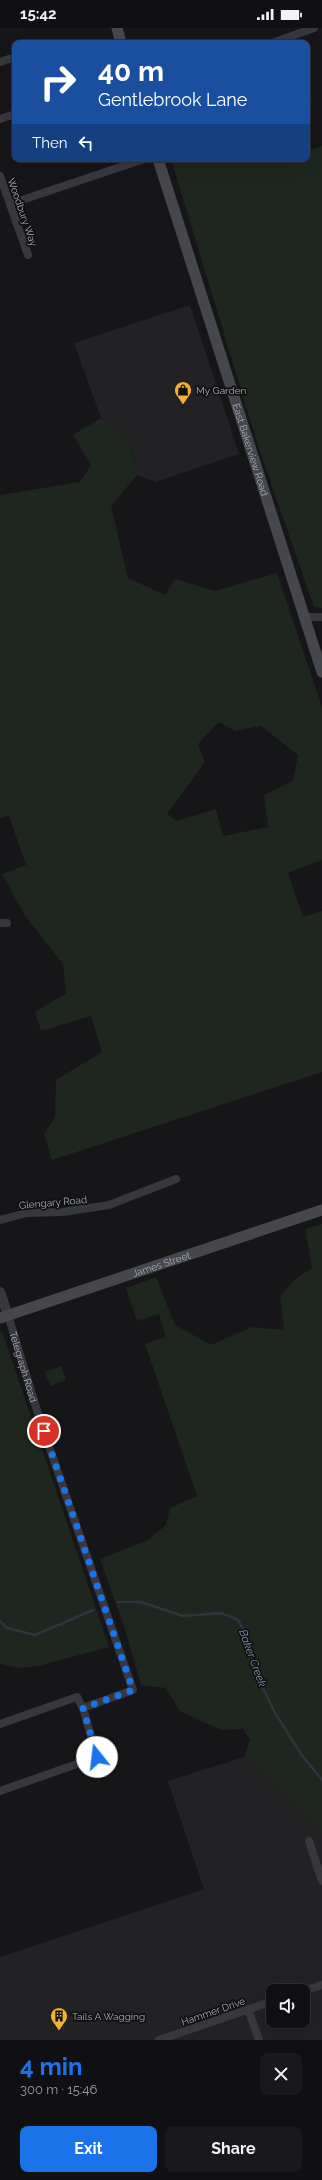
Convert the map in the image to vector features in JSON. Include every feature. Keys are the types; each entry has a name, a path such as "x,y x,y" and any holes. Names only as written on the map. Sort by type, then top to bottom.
{"main road":[{"path":"117,28 120,40"},
{"name":"East Bakerview Road","path":"159,162 322,672"},
{"name":"James Street","path":"4,1316 322,1210"}],"street":[{"path":"280,40 314,28"},
{"path":"0,62 12,58"},
{"path":"0,119 12,115"},
{"path":"10,204 135,162"},
{"name":"Woodbury Way","path":"0,176 28,255"},
{"path":"304,617 322,617"},
{"name":"Glengary Road","path":"0,1220 27,1213 63,1212 109,1205 176,1179"},
{"name":"Telegraph Road","path":"0,1292 4,1316 133,1690 83,1708"},
{"path":"0,1724 77,1697 83,1708 97,1757 0,1791"},
{"path":"308,1841 322,1881"},
{"path":"310,1989 322,1985"},
{"name":"Hammer Drive","path":"159,2040 266,2004"},
{"path":"248,2010 258,2040"}],"shaded area":[{"path":"312,98 310,124 310,99"},
{"path":"322,146 322,608 314,607 259,449 172,162 310,162 310,149"},
{"path":"190,305 239,454 156,482 137,475 129,439 101,418 74,343"},
{"path":"101,418 129,439 137,475 111,506 128,578 165,595 175,579 215,591 277,573 322,707 322,860 288,873 303,917 322,911 322,1072 52,1160 44,1134 55,1117 56,1080 102,1052 91,1016 41,1031 35,1012 66,993 63,964 25,916 2,874 26,865 9,816 0,818 0,495 80,482 91,465 73,435","holes":["219,722 235,731 261,726 298,755 293,781 264,795 268,827 223,836 216,809 176,821 167,814 205,762 198,744"]},
{"path":"322,1224 322,1834 244,1757 250,1740 243,1729 221,1730 180,1711 166,1688 141,1685 124,1626 100,1559 148,1540 166,1525 170,1508 197,1496 145,1344 166,1337 159,1314 137,1321 126,1288 156,1277 175,1325 211,1345 252,1327 284,1330 280,1296 293,1281 312,1268 305,1229"},
{"path":"2,1331 109,1647 38,1666 20,1668 0,1664 0,1332"},
{"path":"61,1366 66,1380 50,1386 45,1372"},
{"path":"244,1757 322,1834 322,2040 0,2040 0,1957 204,1889 168,1781"}],"waterway":[{"name":"Baker Creek","path":"118,1602 141,1602 183,1616 221,1613 238,1620 244,1631 259,1680 275,1713 301,1754 322,1780"},
{"name":"Baker Creek","path":"0,1621 7,1628 35,1635 93,1610"}],"place":[{"name":"My Garden","path":"183,405"},
{"name":"Tails A Wagging","path":"59,2031"}],"route":[{"path":"44,1431 133,1690 83,1708 97,1757"}]}
